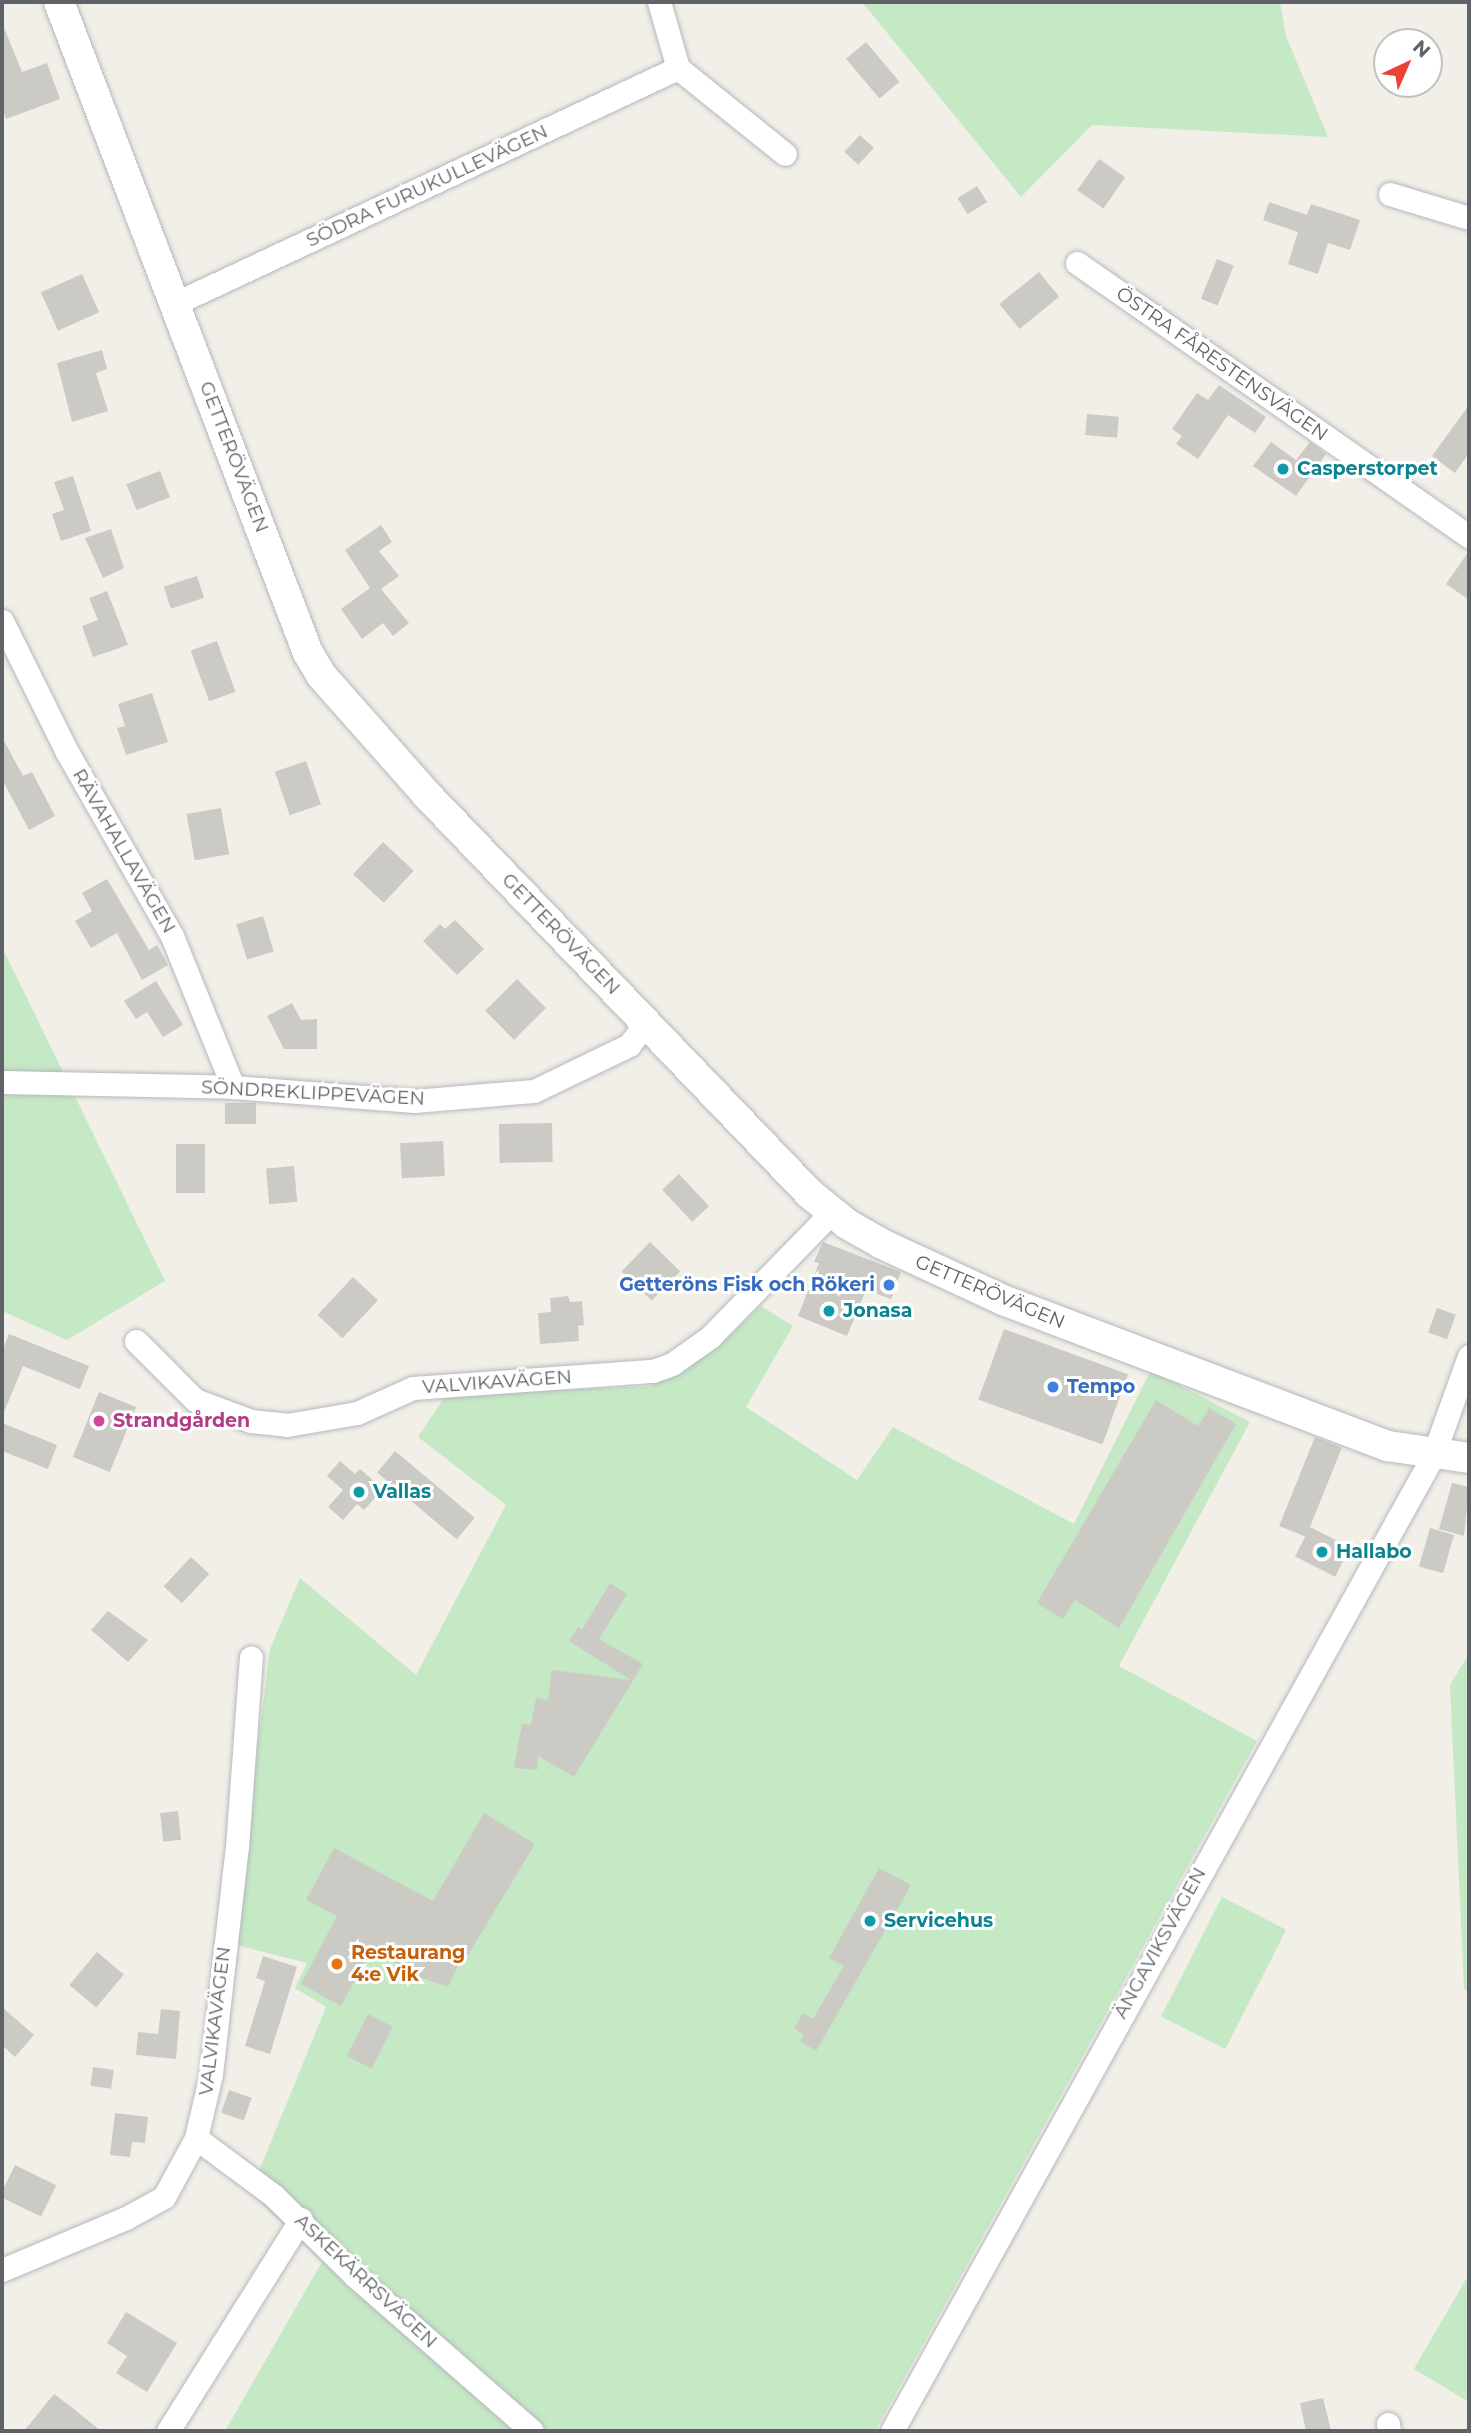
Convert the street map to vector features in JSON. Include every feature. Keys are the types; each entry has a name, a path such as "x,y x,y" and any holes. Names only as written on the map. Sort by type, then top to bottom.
{"street":[{"name":"GETTERÖVÄGEN","path":"59,2 308,653 321,675 427,795 646,1023 832,1212 882,1244 1003,1300 1376,1441 1433,1456 1469,1458"},
{"path":"659,2 677,68 785,154"},
{"name":"SÖDRA FURUKULLEVÄGEN","path":"176,303 677,68"},
{"path":"1390,194 1469,218"},
{"name":"ÖSTRA FÅRESTENSVÄGEN","path":"1077,263 1469,536"},
{"name":"RÄVAHALLAVÄGEN","path":"2,621 67,752 173,936 233,1087"},
{"name":"SÖNDREKLIPPEVÄGEN","path":"2,1082 233,1087 414,1101 534,1091 629,1045 646,1023"},
{"name":"VALVIKAVÄGEN","path":"136,1340 195,1400 251,1421 271,1424 308,1424 347,1416 413,1388 653,1371 672,1364 710,1337 832,1212"},
{"name":"ÄNGAVIKSVÄGEN","path":"891,2431 1433,1456 1469,1356"},
{"name":"VALVIKAVÄGEN","path":"2,2270 126,2218 164,2197 195,2138 211,2074 237,1847 251,1658"},
{"name":"ASKEKÄRRSVÄGEN","path":"195,2138 301,2219 355,2276 532,2431"},
{"path":"168,2431 301,2219"}],"green space":[{"path":"862,2 1280,2 1286,36 1328,137 1092,125 1021,197"},
{"path":"2,947 165,1281 67,1340 2,1311"},
{"path":"761,1306 793,1326 746,1407 857,1480 893,1427 1074,1524 1151,1370 1250,1422 1119,1666 1257,1741 875,2431 225,2431 322,2262 250,2193 326,2007 295,1988 307,1963 233,1944 270,1649 300,1578 416,1675 506,1505 418,1437 446,1395 650,1386 714,1350"},
{"path":"1469,1654 1469,1994 1464,1988 1450,1685"},
{"path":"1222,1897 1286,1930 1225,2049 1161,2016"},
{"path":"1469,2274 1469,2402 1414,2369"}],"building":[{"path":"3,25 22,72 47,63 60,99 6,119 2,107"},
{"path":"866,42 899,82 880,99 846,59"},
{"path":"860,135 874,148 858,165 844,152"},
{"path":"1099,159 1125,177 1103,208 1077,190"},
{"path":"977,186 987,202 968,214 957,198"},
{"path":"1269,202 1307,215 1311,204 1360,220 1350,250 1328,243 1318,274 1288,264 1298,232 1263,220"},
{"path":"1217,259 1234,266 1218,306 1201,299"},
{"path":"1039,272 1059,297 1020,329 999,304"},
{"path":"82,274 99,312 58,331 41,292"},
{"path":"102,350 107,369 96,373 108,411 72,422 57,363"},
{"path":"1219,385 1266,417 1255,433 1228,415 1198,459 1176,444 1182,436 1172,429 1197,393 1208,400"},
{"path":"1469,405 1469,453 1455,473 1432,456"},
{"path":"1087,414 1119,417 1117,438 1085,435"},
{"name":"Casperstorpet","path":"1271,442 1296,460 1310,442 1326,454 1296,496 1253,466"},
{"path":"160,471 170,497 136,510 126,484"},
{"path":"73,476 91,531 61,541 52,514 64,510 54,482"},
{"path":"381,525 392,542 379,551 399,576 381,589 409,623 393,636 383,623 362,639 341,609 370,588 345,550"},
{"path":"111,529 124,568 103,578 85,538"},
{"path":"1469,551 1469,600 1446,584"},
{"path":"197,576 204,598 171,609 164,587"},
{"path":"107,591 128,645 93,657 82,626 98,620 89,598"},
{"path":"217,641 235,692 209,701 191,651"},
{"path":"152,693 168,742 126,755 117,728 125,726 118,704"},
{"path":"2,737 23,776 32,772 55,816 29,830 2,779"},
{"path":"306,761 321,804 290,815 275,772"},
{"path":"221,808 229,854 195,860 187,814"},
{"path":"383,842 414,871 384,903 353,874"},
{"path":"107,879 149,950 157,945 168,965 142,980 117,933 91,948 75,921 92,911 82,893"},
{"path":"263,916 274,951 247,960 236,924"},
{"path":"455,920 484,949 457,975 423,941 440,924 445,929"},
{"path":"517,979 546,1008 514,1040 485,1011"},
{"path":"156,981 183,1025 163,1037 147,1012 136,1019 124,1001"},
{"path":"292,1003 301,1020 317,1019 317,1049 284,1049 267,1016"},
{"path":"225,1103 256,1103 256,1124 225,1124"},
{"path":"552,1123 553,1162 500,1163 499,1124"},
{"path":"443,1141 445,1176 402,1178 400,1143"},
{"path":"176,1144 205,1144 205,1193 176,1193"},
{"path":"294,1166 297,1202 269,1204 266,1168"},
{"path":"679,1174 709,1206 692,1222 662,1190"},
{"path":"650,1242 680,1271 652,1301 622,1271"},
{"path":"823,1242 901,1272 891,1299 866,1290 847,1336 798,1316 819,1263 814,1262"},
{"path":"353,1277 378,1300 342,1338 318,1315"},
{"path":"568,1296 570,1302 582,1301 584,1325 578,1326 579,1341 540,1344 538,1313 551,1312 550,1298"},
{"path":"1437,1308 1456,1315 1447,1339 1428,1332"},
{"name":"Tempo","path":"1004,1329 1128,1374 1102,1445 978,1399"},
{"path":"9,1334 89,1366 80,1389 23,1366 2,1417 2,1352"},
{"path":"99,1392 136,1407 110,1472 73,1457"},
{"path":"1156,1400 1198,1426 1209,1408 1236,1424 1119,1628 1075,1600 1063,1619 1037,1603"},
{"path":"2,1423 57,1445 48,1469 2,1451"},
{"path":"1315,1437 1342,1448 1306,1537 1279,1526"},
{"path":"395,1451 475,1518 457,1539 377,1472"},
{"name":"Vallas","path":"340,1461 355,1474 360,1469 383,1489 364,1510 357,1504 343,1520 328,1507 343,1490 327,1476"},
{"path":"1452,1483 1469,1487 1464,1536 1439,1529"},
{"name":"Hallabo","path":"1310,1527 1350,1547 1335,1577 1295,1556"},
{"path":"1430,1528 1454,1535 1443,1573 1419,1566"},
{"path":"191,1557 209,1574 182,1603 164,1586"},
{"path":"610,1583 627,1594 599,1639 643,1664 574,1777 538,1756 537,1770 514,1768 522,1724 531,1725 536,1698 548,1700 552,1670 631,1680 569,1641 578,1627 582,1630"},
{"path":"108,1611 148,1640 128,1662 91,1630"},
{"path":"178,1811 181,1840 163,1842 160,1813"},
{"path":"484,1813 535,1844 468,1955 464,1953 448,1987 416,1976 372,1948 341,2006 301,1984 337,1916 306,1900 334,1848 433,1901"},
{"name":"Servicehus","path":"879,1868 911,1885 816,2051 800,2041 804,2035 794,2028 803,2013 813,2019 844,1966 829,1958"},
{"path":"97,1952 124,1974 96,2007 69,1985"},
{"path":"263,1956 297,1967 270,2054 245,2046 265,1981 256,1978"},
{"path":"2,2007 34,2035 15,2057 2,2045"},
{"path":"161,2009 180,2011 176,2059 136,2055 138,2032 158,2034"},
{"path":"368,2014 393,2027 372,2069 347,2056"},
{"path":"93,2067 114,2070 111,2089 90,2086"},
{"path":"229,2090 252,2098 244,2121 221,2113"},
{"path":"115,2113 148,2117 145,2143 132,2142 130,2157 110,2155"},
{"path":"15,2165 56,2185 41,2217 2,2198 2,2192"},
{"path":"126,2312 177,2343 147,2392 116,2373 127,2356 107,2343"},
{"path":"54,2394 70,2406 101,2431 24,2431"},
{"path":"1323,2398 1331,2431 1306,2431 1300,2403"}],"place":[{"name":"Casperstorpet","path":"1283,469"},
{"name":"Getteröns Fisk och Rökeri","path":"889,1285"},
{"name":"Jonasa","path":"829,1311"},
{"name":"Tempo","path":"1053,1387"},
{"name":"Strandgården","path":"99,1421"},
{"name":"Vallas","path":"359,1492"},
{"name":"Hallabo","path":"1322,1552"},
{"name":"Servicehus","path":"870,1921"},
{"name":"Restaurang 4:e Vik","path":"337,1964"}]}
